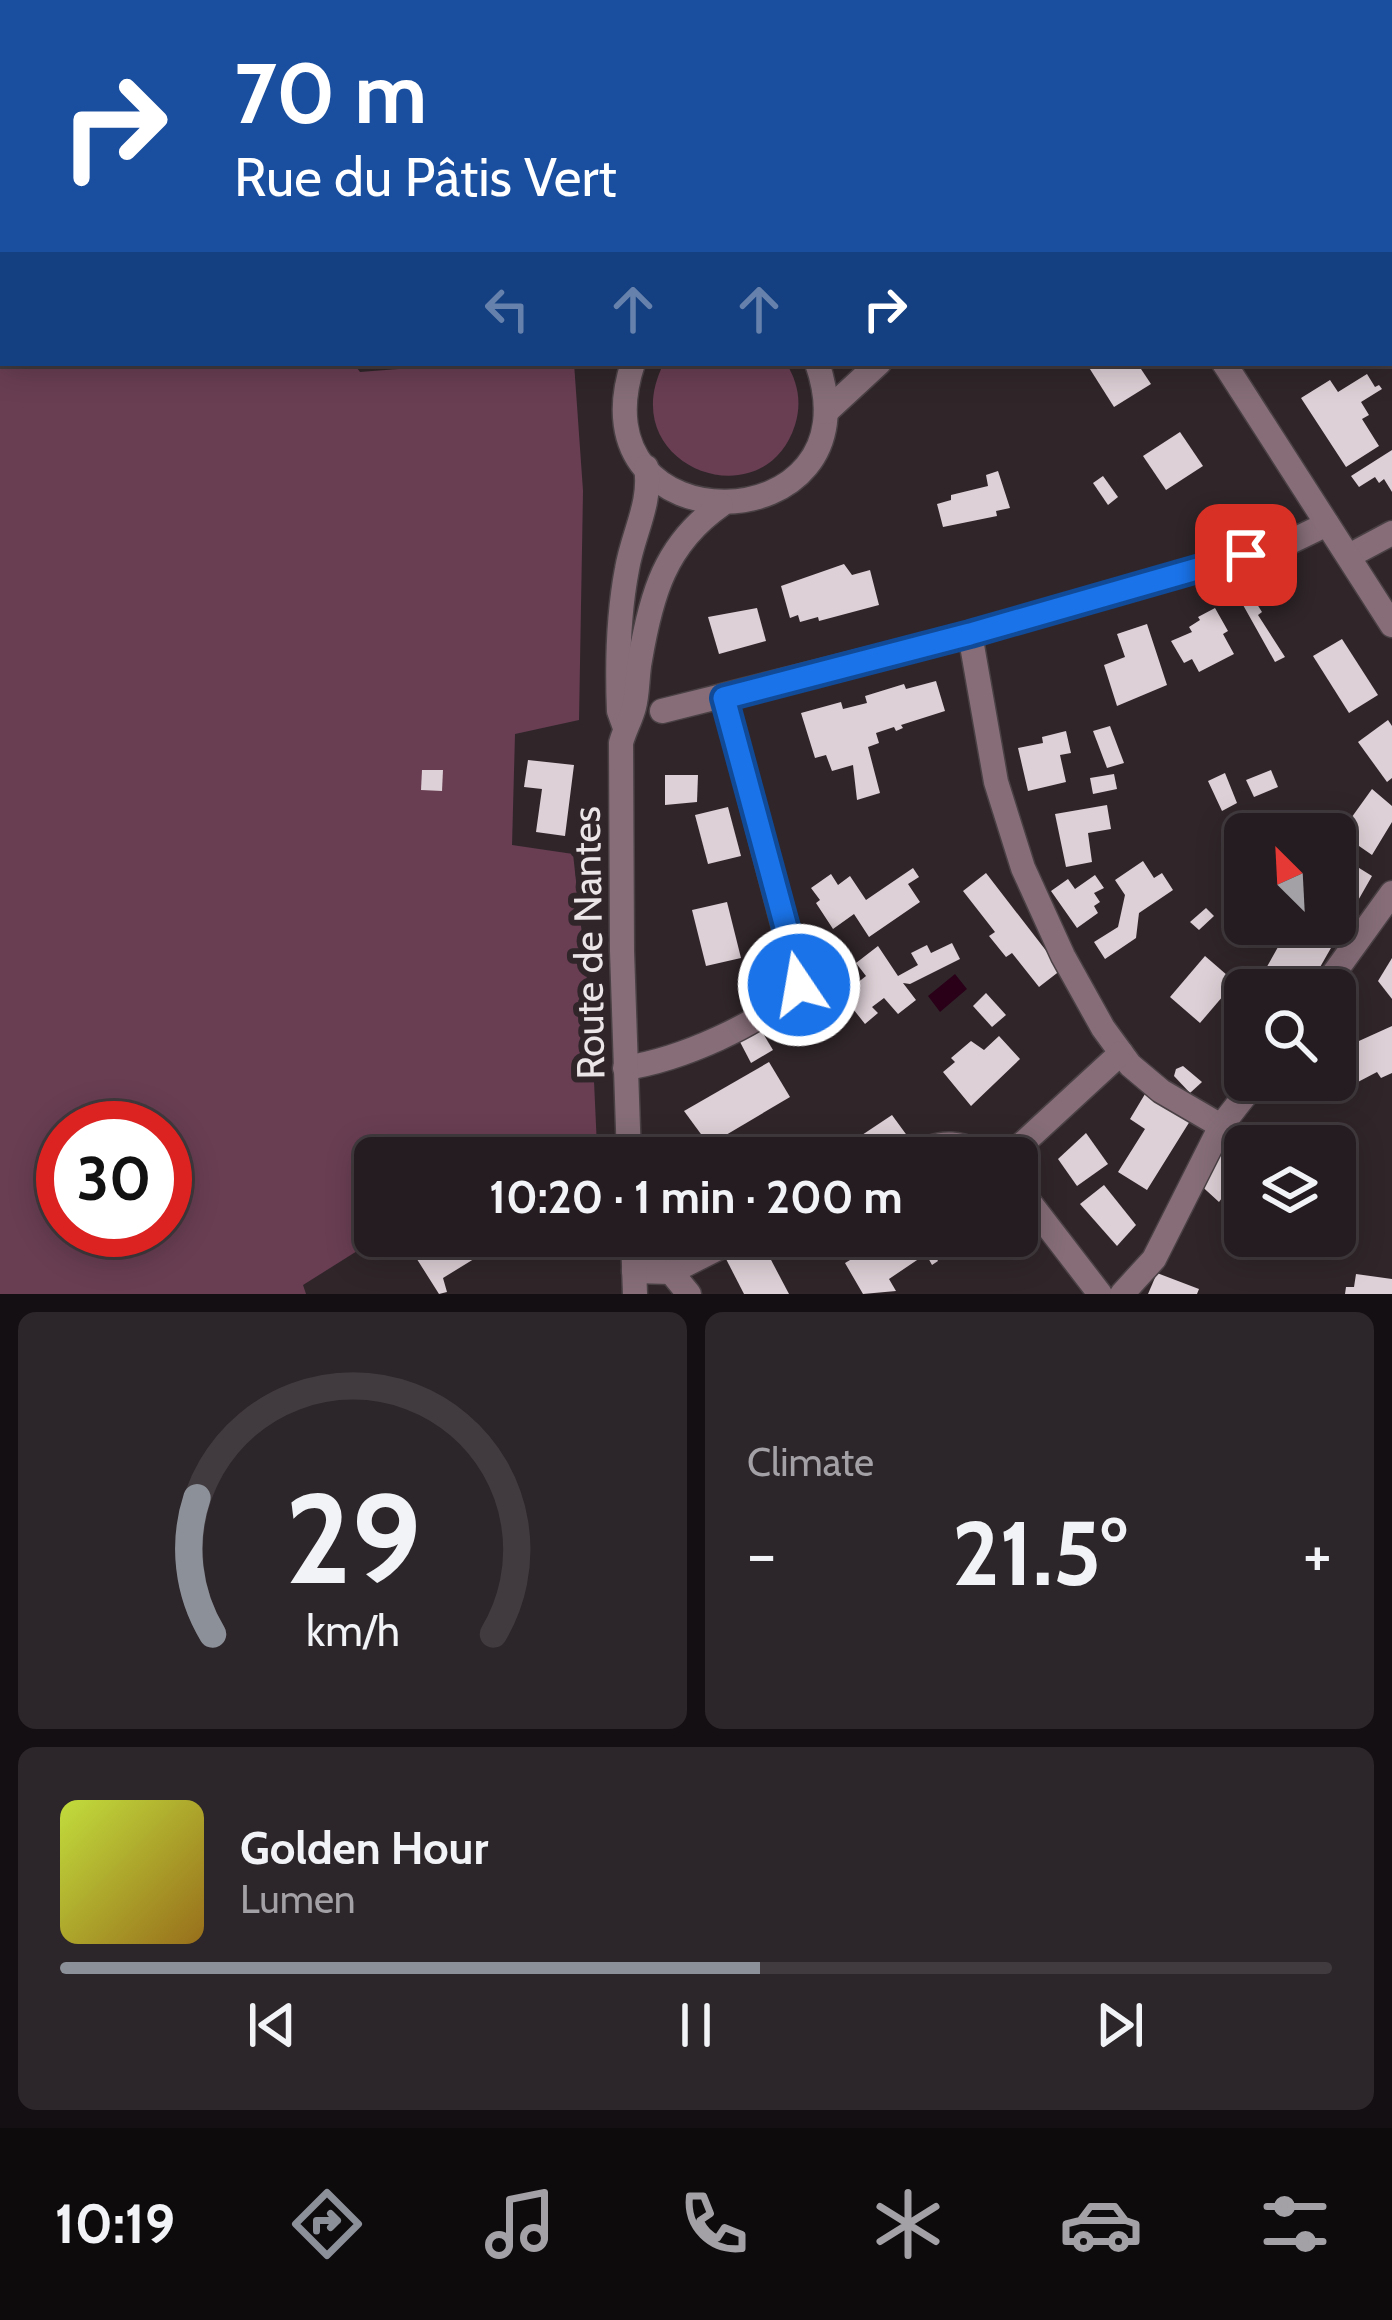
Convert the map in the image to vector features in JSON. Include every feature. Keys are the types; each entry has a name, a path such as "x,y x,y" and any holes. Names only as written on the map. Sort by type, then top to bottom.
{"street":[{"path":"632,366 625,415 631,442 646,467 667,487 692,500 721,505 771,494 809,460 826,412 818,366"},
{"path":"826,412 876,366"},
{"path":"1226,366 1392,625"},
{"name":"Route de Nantes","path":"625,727 619,711 620,616 628,562 650,488 646,467"},
{"name":"Route de Nantes","path":"628,1137 621,743 634,711 639,662 661,576 677,544 697,521 721,505"},
{"path":"662,711 970,634 1292,542 1327,524"},
{"path":"1349,556 1392,533"},
{"path":"970,634 996,782 1023,868 1063,956 1120,1054 1161,1091 1221,1126"},
{"path":"626,1068 671,1058 755,1018 785,1000 799,985 724,698"},
{"path":"1337,969 1392,892"},
{"path":"1030,1137 1120,1054"},
{"path":"1122,1294 1154,1259 1221,1126 1241,1101"},
{"path":"1038,1213 1100,1294"},
{"path":"634,1282 671,1272 701,1257"},
{"path":"671,1272 689,1294"}],"shaded area":[{"path":"0,366 355,366 360,372 437,366 574,366 583,491 579,720 515,734 512,845 573,854 591,1016 597,1137 354,1137 354,1253 303,1285 306,1294 0,1294"},
{"path":"663,366 787,366 796,385 798,409 795,425 778,455 754,471 726,476 698,469 674,454 658,430 653,399"},
{"path":"955,974 967,989 940,1012 928,996"}],"building":[{"path":"1088,366 1139,366 1151,384 1114,407"},
{"path":"1367,374 1382,389 1361,402 1369,415 1362,419 1379,446 1346,467 1301,398 1330,380 1338,392"},
{"path":"1180,432 1203,466 1166,490 1143,456"},
{"path":"1392,450 1392,492 1384,479 1379,483 1375,477 1359,487 1351,476"},
{"path":"998,471 1010,508 996,511 997,516 943,527 937,504 951,500 951,495 988,486 986,475"},
{"path":"1103,476 1118,497 1108,505 1093,483"},
{"path":"844,564 852,575 870,570 879,605 819,621 818,617 800,622 798,615 790,618 781,586"},
{"path":"1248,590 1285,657 1275,662 1238,596"},
{"path":"757,608 766,641 719,654 708,617"},
{"path":"1215,608 1234,654 1199,672 1192,659 1184,663 1171,641 1192,632 1189,627 1198,617"},
{"path":"1147,624 1167,685 1117,706 1104,665 1125,657 1117,634"},
{"path":"1342,639 1378,695 1349,713 1313,656"},
{"path":"936,681 945,711 901,725 896,731 894,727 876,733 879,743 868,747 880,793 857,800 853,765 832,771 826,755 815,758 801,713 841,702 843,709 867,703 865,696 904,684 906,689"},
{"path":"1388,720 1392,778 1387,782 1358,742"},
{"path":"1110,726 1124,763 1107,768 1093,731"},
{"path":"1066,731 1071,753 1060,755 1066,782 1028,791 1018,748 1043,743 1042,737"},
{"path":"528,760 574,765 565,836 536,832 542,789 524,787"},
{"path":"422,770 443,770 442,791 421,790"},
{"path":"1271,770 1278,787 1254,797 1246,780"},
{"path":"1225,773 1237,803 1222,811 1208,781"},
{"path":"1114,774 1117,789 1093,794 1090,778"},
{"path":"665,775 698,775 697,802 665,805"},
{"path":"1372,789 1392,806 1392,822 1372,855 1356,844 1355,813"},
{"path":"1107,805 1111,829 1088,833 1092,862 1066,867 1055,814"},
{"path":"728,807 741,856 708,864 695,815"},
{"path":"1143,861 1154,878 1162,873 1173,890 1139,913 1136,938 1105,959 1094,942 1118,927 1125,895 1115,880"},
{"path":"1356,866 1372,876 1356,904"},
{"path":"913,868 919,877 908,884 920,902 869,937 854,914 833,929 811,888 831,874 838,885 850,876 866,900"},
{"path":"986,873 1061,970 1039,987 1012,953 1006,957 989,936 995,932 963,891"},
{"path":"1095,875 1104,888 1094,893 1100,902 1094,906 1098,913 1077,928 1051,891 1068,879 1075,889"},
{"path":"727,902 741,958 706,966 692,910"},
{"path":"1206,908 1214,916 1199,930 1190,922"},
{"path":"952,943 960,959 910,984 903,983 916,1000 898,1014 884,998 872,1007 878,1013 865,1024 842,995 866,976 856,963 878,946 898,976 918,965 911,953 927,945 931,953"},
{"path":"1279,945 1333,945 1319,969 1266,969"},
{"path":"1205,956 1224,972 1224,995 1200,1023 1170,997"},
{"path":"1392,958 1392,999 1378,981"},
{"path":"986,993 1006,1015 992,1027 973,1006"},
{"path":"1392,1026 1392,1073 1381,1078 1377,1072 1356,1083 1356,1042"},
{"path":"761,1030 773,1050 751,1063 739,1040"},
{"path":"999,1036 1020,1059 971,1106 943,1072 971,1041 984,1050"},
{"path":"769,1062 790,1097 722,1137 703,1137 684,1111"},
{"path":"1183,1066 1202,1082 1190,1093 1174,1076"},
{"path":"1145,1094 1190,1121 1147,1190 1118,1172 1145,1129 1130,1119"},
{"path":"892,1115 908,1137 859,1137"},
{"path":"1086,1133 1108,1164 1077,1186 1058,1159"},
{"path":"1224,1144 1224,1195 1219,1202 1196,1181"},
{"path":"1104,1185 1136,1225 1117,1246 1080,1204"},
{"path":"416,1257 477,1257 443,1278 447,1292 439,1294"},
{"path":"725,1257 769,1257 789,1294 744,1294"},
{"path":"855,1257 922,1257 889,1279 896,1291 863,1294 845,1263"},
{"path":"1157,1273 1199,1289 1197,1294 1148,1294"},
{"path":"1356,1274 1392,1279 1392,1294 1345,1294 1346,1287 1354,1287"}],"route":[{"path":"799,985 724,698 1246,555"}]}
